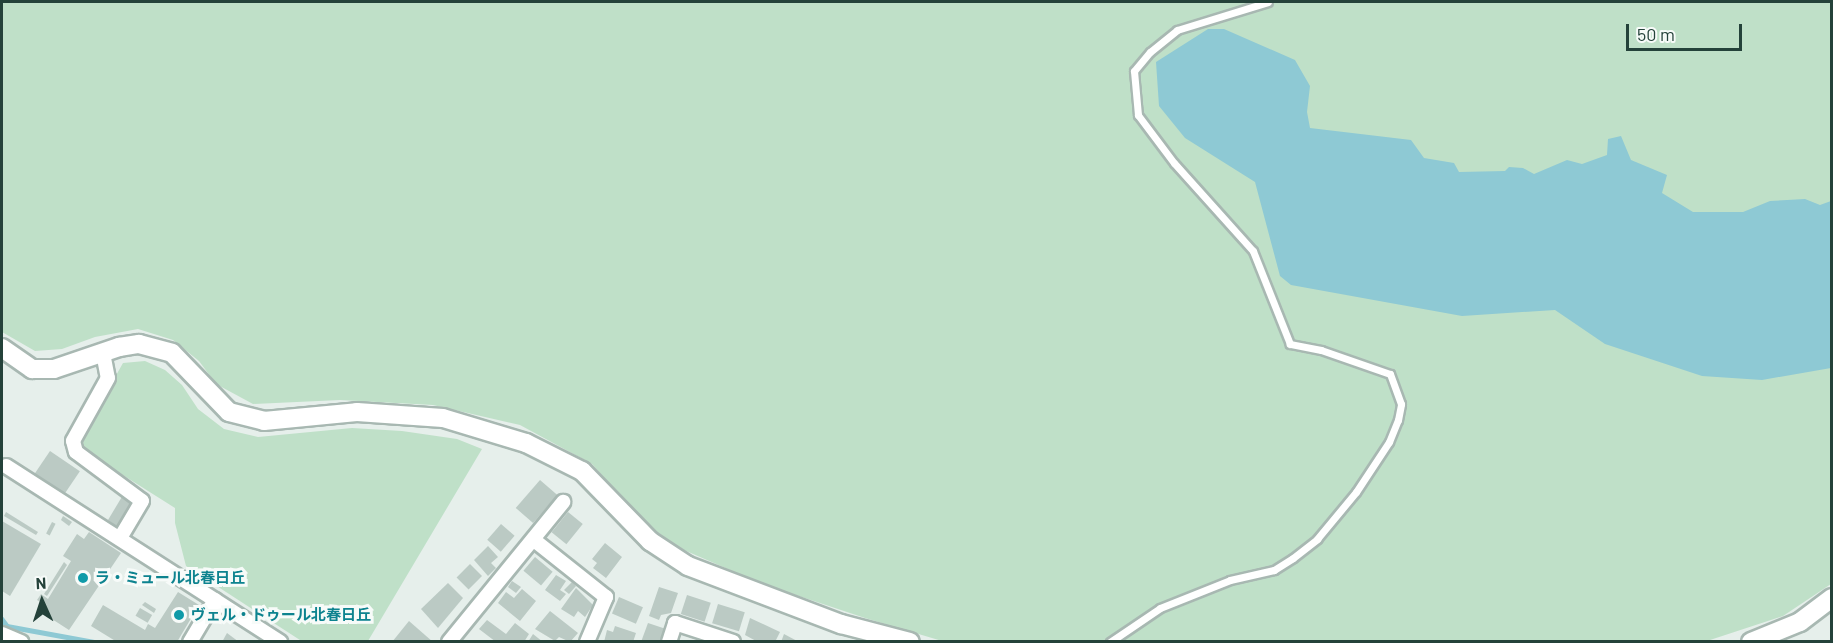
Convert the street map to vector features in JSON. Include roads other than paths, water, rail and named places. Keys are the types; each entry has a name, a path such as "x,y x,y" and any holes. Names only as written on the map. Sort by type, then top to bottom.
{"street":[{"path":"2,348 32,369 54,369 139,344 172,353 229,412 264,421 357,412 443,418 526,442 582,471 650,541 688,566 841,624 910,642"},
{"path":"103,353 108,378 73,441 75,452 142,501 120,538"},
{"path":"6,466 280,642"},
{"path":"449,642 563,502"},
{"path":"534,540 606,597 587,642"},
{"path":"1751,642 1800,622 1832,598"},
{"path":"190,642 215,600"},
{"path":"669,642 675,623 733,642"},
{"path":"2,634 21,642"}],"lane":[{"path":"1110,642 1160,608 1230,580 1274,570 1293,558 1317,539 1356,492 1389,442 1398,420 1401,404 1390,374 1321,350 1290,344 1253,251 1174,163 1138,115 1134,71 1150,52 1177,30 1268,2"}],"water":[{"path":"1208,29 1224,29 1295,60 1310,86 1307,112 1310,128 1411,140 1424,158 1454,163 1459,172 1505,171 1509,167 1523,168 1534,174 1567,160 1582,164 1607,155 1608,139 1621,136 1631,160 1667,175 1662,193 1693,212 1743,212 1770,201 1805,199 1820,205 1831,201 1831,368 1762,380 1702,376 1605,344 1555,310 1462,316 1291,285 1280,276 1255,182 1185,138 1159,106 1156,62"}],"waterway":[{"path":"2,619 7,626 94,642"}],"place":[{"name":"ラ・ミュール北春日丘","path":"83,578"},
{"name":"ヴェル・ドゥール北春日丘","path":"179,615"}]}
